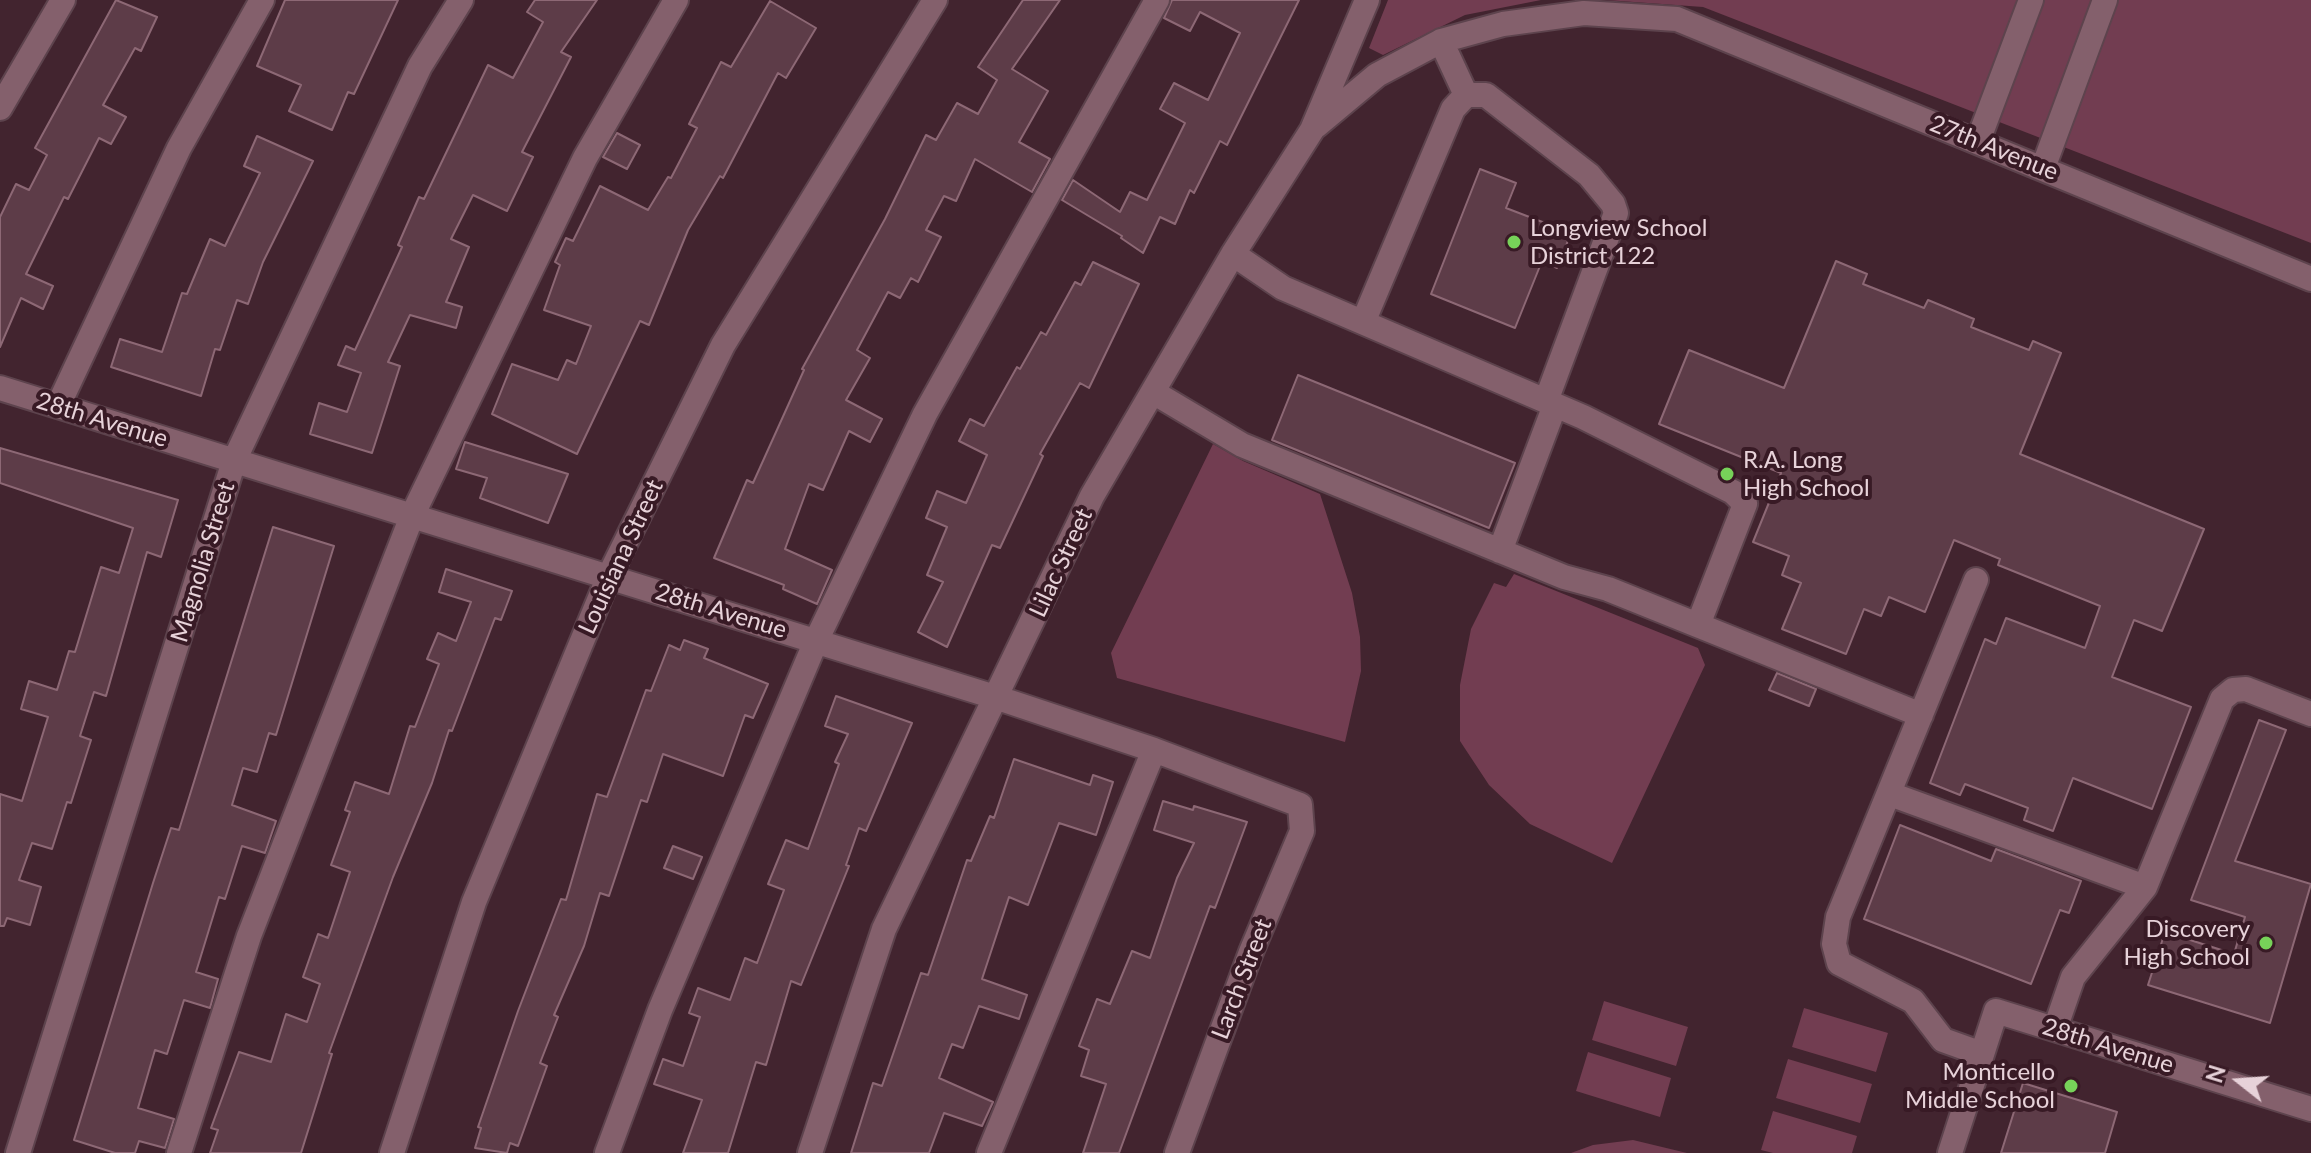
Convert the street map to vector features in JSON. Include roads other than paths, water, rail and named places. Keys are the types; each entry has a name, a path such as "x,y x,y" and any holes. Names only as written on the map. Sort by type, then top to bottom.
{"street":[{"path":"0,108 63,0"},
{"path":"58,406 179,148 262,0"},
{"name":"Magnolia Street","path":"18,1153 234,461 420,66 461,0"},
{"path":"179,1153 249,936 412,516 585,158 676,0"},
{"name":"Louisiana Street","path":"392,1153 474,902 609,576 723,345 935,0"},
{"path":"607,1153 660,1010 816,641 925,414 1157,0"},
{"name":"Lilac Street","path":"810,1153 884,929 998,698 1092,496 1233,254 1312,130 1367,0"},
{"name":"27th Avenue","path":"1642,0 1677,19 2311,279"},
{"path":"1978,141 2031,0"},
{"path":"2043,168 2105,0"},
{"name":"27th Avenue","path":"1312,130 1377,75 1441,41 1503,24 1584,13 1677,19"},
{"path":"1441,41 1466,95"},
{"path":"1364,320 1444,127 1466,95"},
{"path":"1466,95 1486,95 1589,175 1613,204 1616,213 1500,551"},
{"path":"1233,254 1283,288 1364,320 1644,445 1680,468 1733,492 1745,504 1698,625"},
{"name":"28th Avenue","path":"0,388 998,698 1154,750 1300,805"},
{"path":"1153,392 1242,445 1500,551 1698,625 1921,715"},
{"path":"1950,1153 1982,1054 1943,1040 1913,1001 1839,963 1834,944 1838,917 1976,580"},
{"path":"2055,1029 2073,977 2145,887 2227,694 2246,689 2311,714"},
{"path":"989,1153 1154,750"},
{"path":"1890,794 2145,887"},
{"name":"Larch Street","path":"1177,1153 1251,952 1302,831 1300,805"},
{"name":"28th Avenue","path":"1982,1054 1996,1011 2311,1109"}],"place":[{"name":"Longview School District 122","path":"1514,242"},
{"name":"R.A. Long High School","path":"1727,474"},
{"name":"Discovery High School","path":"2266,943"},
{"name":"Monticello Middle School","path":"2071,1086"}]}
